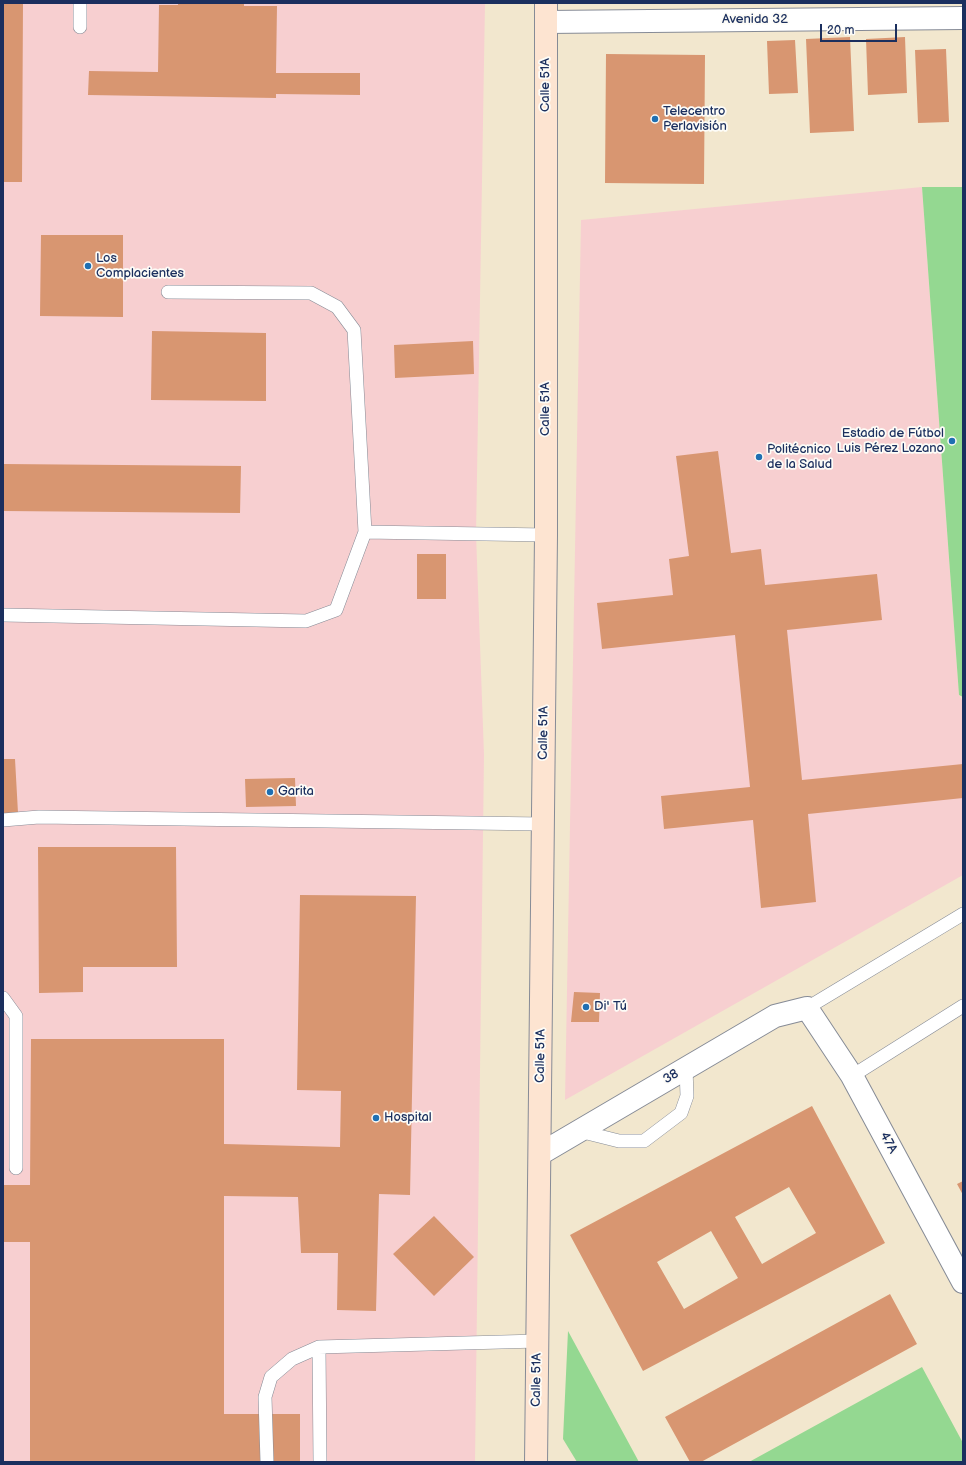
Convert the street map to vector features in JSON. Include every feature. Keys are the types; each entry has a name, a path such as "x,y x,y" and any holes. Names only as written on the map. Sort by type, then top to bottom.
{"main road":[{"name":"Calle 51A","path":"536,1462 546,535 546,12"}],"street":[{"name":"Avenida 32","path":"546,12 963,18"},
{"name":"38","path":"540,1154 775,1016 807,1008"},
{"name":"47A","path":"807,1008 852,1076 963,1282"}],"lane":[{"path":"80,3 80,27"},
{"path":"3,615 306,621 336,610 365,532 354,330 337,307 311,293 168,292"},
{"path":"365,532 546,535"},
{"path":"3,820 39,817 543,824"},
{"path":"807,1008 963,914"},
{"path":"3,998 16,1016 16,1168"},
{"path":"852,1076 963,1006"},
{"path":"578,1131 619,1141 644,1141 681,1114 687,1096 686,1068"},
{"path":"267,1462 265,1397 271,1377 292,1359 319,1347 538,1341"},
{"path":"319,1347 320,1462"}],"shaded area":[{"path":"3,3 485,3 476,534 484,755 475,1462 3,1462"},
{"name":"Politécnico de la Salud","path":"922,187 959,695 963,702 963,875 565,1100 581,220"}],"green space":[{"name":"Estadio de Fútbol Luis Pérez Lozano","path":"922,187 963,187 963,697 959,695"},
{"path":"568,1331 639,1462 577,1462 563,1439"},
{"path":"922,1367 963,1443 963,1462 749,1462"}],"building":[{"path":"3,3 23,3 22,182 3,182"},
{"path":"178,3 244,3 244,6 277,6 276,73 360,73 360,95 276,94 276,98 88,95 89,71 158,72 159,5 178,5"},
{"path":"850,37 854,131 810,133 806,39"},
{"path":"905,37 907,93 868,95 866,39"},
{"path":"795,40 798,93 769,94 767,41"},
{"path":"946,49 949,122 918,123 915,50"},
{"name":"Telecentro Perlavisión","path":"606,54 705,55 704,184 605,183"},
{"path":"41,235 123,235 123,317 40,316"},
{"path":"152,331 266,333 266,401 151,400"},
{"path":"473,341 474,374 395,378 394,345"},
{"path":"718,451 731,553 761,549 765,585 877,574 882,620 787,630 802,780 963,764 963,798 808,814 816,902 761,908 753,820 664,829 661,796 750,787 735,635 602,649 597,603 673,595 669,559 689,556 676,456"},
{"path":"3,464 241,466 240,513 3,511"},
{"path":"417,554 446,554 446,599 417,599"},
{"path":"3,759 15,759 18,813 3,813"},
{"name":"Garita","path":"295,778 296,806 246,807 245,779"},
{"path":"38,847 176,847 177,967 83,967 83,992 39,993"},
{"path":"300,895 416,896 410,1195 379,1194 376,1311 337,1310 338,1253 301,1253 298,1197 224,1196 224,1414 300,1414 300,1462 30,1462 30,1242 3,1242 3,1185 30,1185 31,1039 224,1039 224,1144 340,1147 341,1091 297,1090"},
{"name":"Di' Tú","path":"574,992 600,993 599,1022 571,1022"},
{"path":"812,1106 885,1243 643,1371 570,1235","holes":["789,1187 816,1233 762,1264 735,1217","711,1231 738,1278 684,1309 657,1262"]},
{"path":"963,1181 963,1195 957,1184"},
{"path":"434,1216 474,1257 434,1296 393,1254"},
{"path":"890,1294 917,1344 701,1462 690,1462 665,1417"}],"place":[{"name":"Telecentro Perlavisión","path":"655,119"},
{"name":"Los Complacientes","path":"88,266"},
{"name":"Estadio de Fútbol Luis Pérez Lozano","path":"952,441"},
{"name":"Politécnico de la Salud","path":"759,457"},
{"name":"Garita","path":"270,792"},
{"name":"Di' Tú","path":"586,1007"},
{"name":"Hospital","path":"376,1118"}]}
